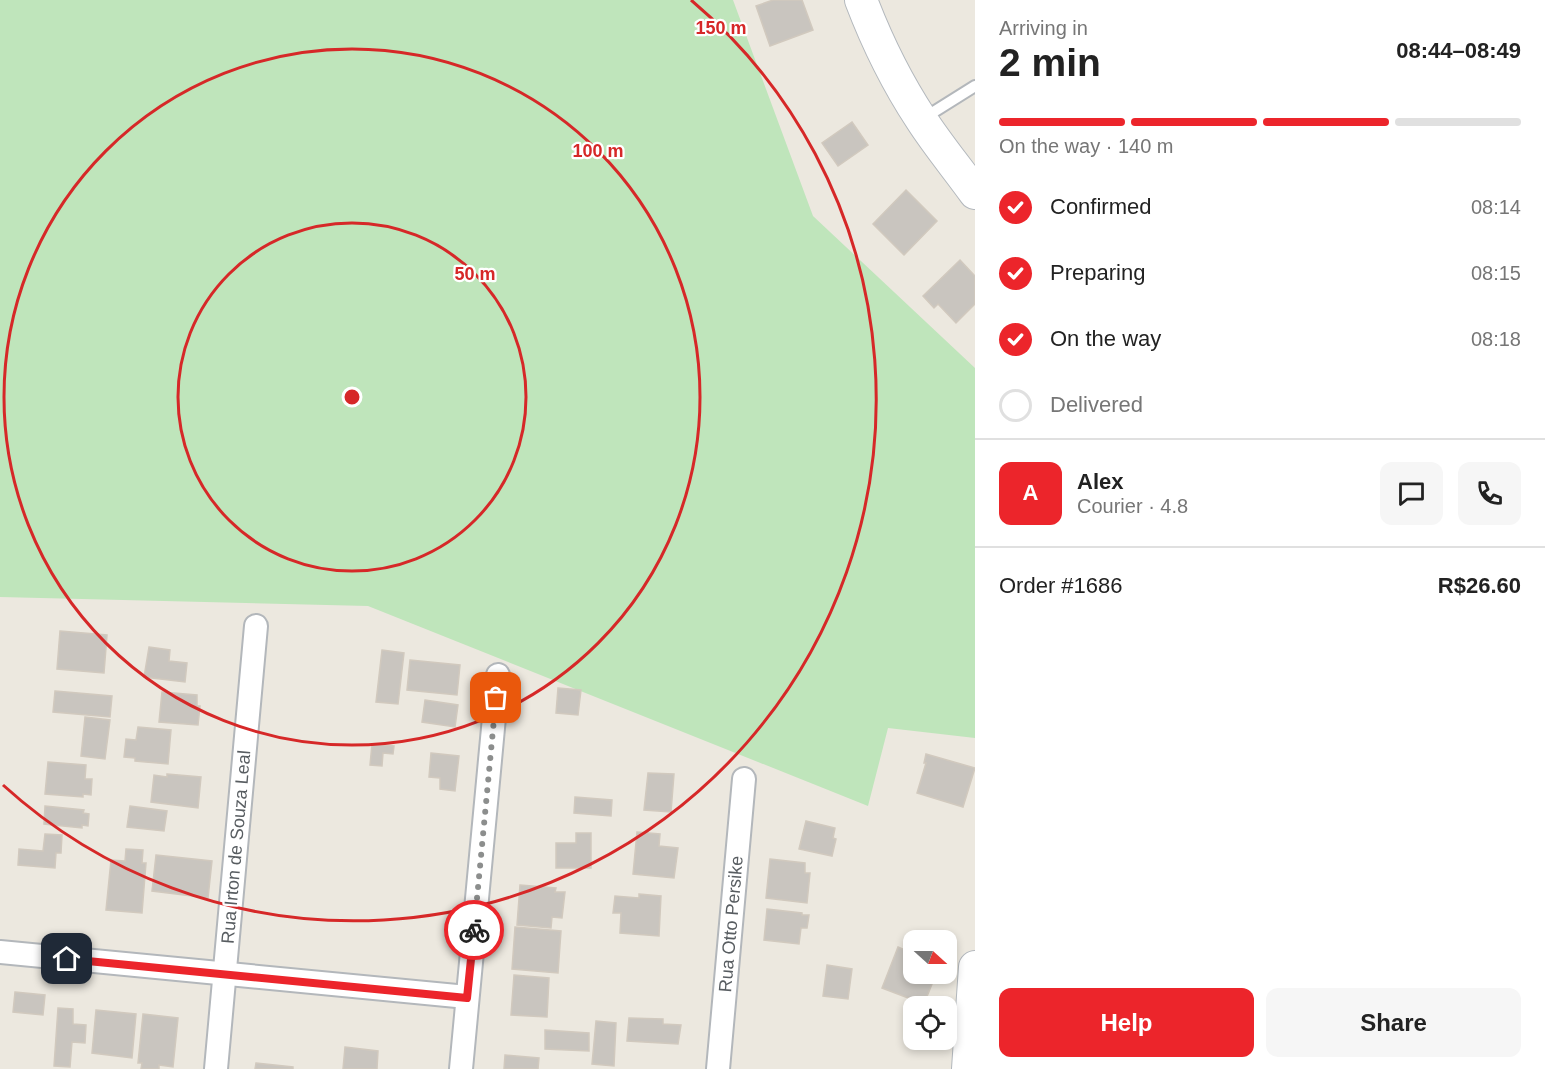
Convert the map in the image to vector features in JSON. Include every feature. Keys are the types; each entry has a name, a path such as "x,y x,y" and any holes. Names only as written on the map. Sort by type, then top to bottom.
{"main road":[{"path":"861,0 871,27 894,74 921,120 975,193"},
{"path":"968,1069 975,967"}],"street":[{"name":"Rua Irton de Souza Leal","path":"216,1069 256,626"},
{"path":"461,1069 498,675"},
{"name":"Rua Otto Persike","path":"718,1069 744,779"},
{"path":"0,952 467,998"}],"lane":[{"path":"921,120 975,86"}],"green space":[{"path":"0,0 733,0 813,216 975,368 975,738 888,728 868,806 368,606 0,597"}],"building":[{"path":"773,0 802,0 813,30 770,46 756,6"},
{"path":"852,122 868,145 838,166 822,143"},
{"path":"906,190 937,221 904,255 873,224"},
{"path":"960,260 975,276 975,304 956,323 938,304 934,308 923,296"},
{"path":"60,631 107,635 104,673 57,669"},
{"path":"149,647 170,650 169,661 187,663 185,682 144,677"},
{"path":"382,650 404,653 398,704 376,702"},
{"path":"410,660 460,665 457,695 407,690"},
{"path":"558,688 581,690 578,715 556,713"},
{"path":"55,691 112,696 110,717 53,712"},
{"path":"162,692 197,695 197,706 200,706 198,725 159,722"},
{"path":"425,700 458,705 455,727 422,722"},
{"path":"85,717 110,720 105,759 81,756"},
{"path":"138,727 171,730 168,764 135,761 135,758 124,757 126,739 136,740"},
{"path":"372,744 394,746 393,754 383,753 382,766 370,765"},
{"path":"431,753 459,756 455,791 440,789 440,778 429,777"},
{"path":"926,754 975,768 963,807 917,793 926,763 924,763"},
{"path":"48,762 86,765 85,779 92,779 91,795 83,794 83,797 45,794"},
{"path":"648,773 674,774 671,812 644,810"},
{"path":"167,774 201,777 198,808 151,802 154,775 167,777"},
{"path":"575,797 612,800 611,816 574,813"},
{"path":"45,806 84,810 83,813 89,814 88,826 82,825 82,828 44,824"},
{"path":"130,806 167,811 164,831 127,827"},
{"path":"806,821 835,828 833,838 836,839 832,856 799,849"},
{"path":"637,832 660,834 659,846 678,848 674,878 633,874"},
{"path":"576,833 591,833 591,868 556,868 556,843 576,843"},
{"path":"45,834 62,835 61,853 56,853 55,868 18,865 19,849 43,851"},
{"path":"126,849 143,850 142,863 146,863 142,913 106,910 111,860 125,861"},
{"path":"156,855 212,861 208,898 152,891"},
{"path":"770,859 805,863 805,873 810,873 807,903 766,898"},
{"path":"520,885 556,888 555,892 565,892 562,918 552,917 551,928 517,925"},
{"path":"639,894 661,896 659,936 620,933 621,913 613,913 615,896 639,898"},
{"path":"767,909 809,915 807,928 801,928 799,944 764,940"},
{"path":"515,927 561,931 558,973 512,969"},
{"path":"898,947 903,949 903,984 932,984 927,996 903,996 882,988"},
{"path":"827,965 852,969 848,999 823,996"},
{"path":"514,975 549,978 547,1017 511,1015"},
{"path":"15,992 45,995 43,1015 13,1012"},
{"path":"58,1008 73,1009 73,1024 86,1025 85,1043 72,1042 70,1067 54,1066"},
{"path":"96,1010 136,1014 132,1058 92,1053"},
{"path":"143,1014 178,1018 173,1067 159,1065 159,1069 141,1069 142,1063 138,1063"},
{"path":"629,1018 663,1019 663,1024 681,1025 678,1044 627,1041"},
{"path":"596,1021 616,1023 614,1066 592,1064"},
{"path":"545,1030 589,1033 589,1051 545,1049"},
{"path":"345,1047 378,1051 377,1069 343,1069"},
{"path":"505,1055 539,1058 538,1069 504,1069"},
{"path":"256,1063 293,1067 293,1069 255,1069"}],"way so far":[{"path":"474,930 496,698"}],"route":[{"path":"67,959 467,998 474,930"}]}
